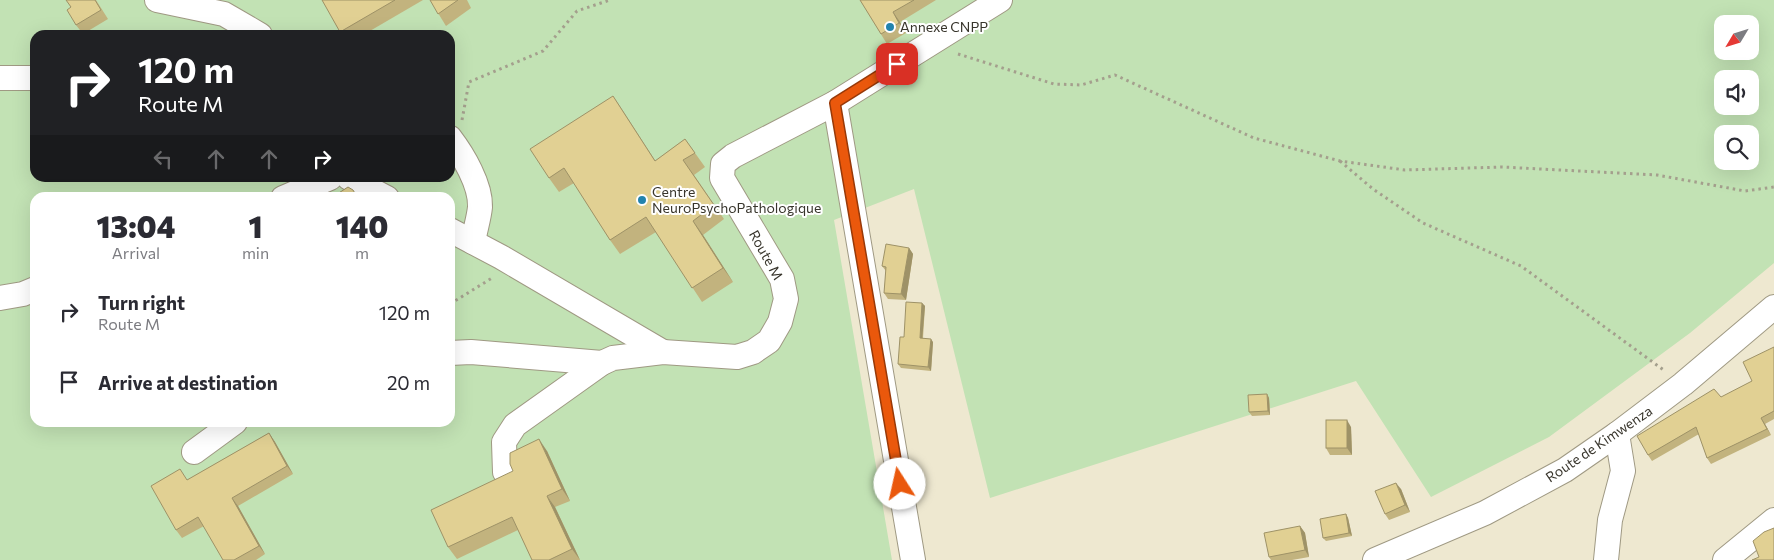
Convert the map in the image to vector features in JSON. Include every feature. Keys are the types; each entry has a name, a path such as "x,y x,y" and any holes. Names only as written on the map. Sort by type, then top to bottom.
{"street":[{"path":"157,0 224,14 251,30"},
{"name":"Route M","path":"505,472 504,442 515,425 602,363 613,358 663,352 737,356 753,352 769,341 780,322 786,299 782,279 722,178 723,164 733,156 835,103 1000,0"},
{"path":"0,78 30,78"},
{"path":"835,103 913,560"},
{"path":"455,145 472,174 478,195 480,206 473,242"},
{"path":"297,192 321,182"},
{"path":"357,182 376,192"},
{"path":"455,233 501,257 663,352"},
{"path":"0,298 30,291"},
{"name":"Route de Kimwenza","path":"1375,560 1501,505 1566,470 1683,384 1774,307"},
{"path":"455,353 472,352 602,363"},
{"path":"194,452 227,427"},
{"path":"1606,560 1610,520 1623,471 1617,434"},
{"path":"1725,560 1774,520"}],"path":[{"path":"455,139 469,82 543,52 577,11 610,0"},
{"path":"928,45 1054,84 1081,85 1115,75 1254,138 1340,161 1405,170 1502,167 1656,174 1745,191 1774,187"},
{"path":"1340,161 1373,189 1423,223 1520,266 1683,384"},
{"path":"455,301 492,278 501,257"}],"green space":[{"path":"0,0 1774,0 1774,263 1690,333 1549,437 1431,497 1356,381 990,498 914,189 834,220 892,560 0,560"}],"building":[{"path":"66,0 95,0 101,10 76,25 67,10 71,7"},
{"path":"322,0 395,0 343,30 339,30"},
{"path":"430,0 458,0 438,14"},
{"path":"860,0 914,0 893,12 899,23 881,34"},
{"name":"Centre NeuroPsychoPathologique","path":"613,96 655,161 685,139 695,153 683,160 714,205 693,221 723,268 692,288 646,217 610,240 564,168 549,178 530,149"},
{"path":"348,187 354,192 340,192"},
{"path":"886,244 909,248 901,294 884,293 886,267 882,266"},
{"path":"906,302 922,303 920,338 931,339 928,367 898,364 900,337 904,337"},
{"path":"1774,347 1774,411 1761,418 1767,429 1707,458 1696,427 1648,455 1637,436 1714,389 1721,397 1752,381 1743,362"},
{"path":"1267,394 1268,411 1249,412 1248,395"},
{"path":"1326,420 1347,420 1347,448 1326,448"},
{"path":"269,433 287,466 232,498 259,546 234,560 223,560 198,517 176,530 151,486 180,469 187,480"},
{"path":"539,439 562,489 547,496 572,549 549,560 532,560 512,517 448,547 431,510 513,471 510,464 510,453"},
{"path":"1396,483 1405,505 1385,514 1375,491"},
{"path":"1346,514 1349,533 1323,538 1320,519"},
{"path":"1300,526 1305,550 1269,557 1264,533"},
{"path":"1774,528 1774,560 1752,560 1759,557 1753,541 1764,532"}],"place":[{"name":"Annexe CNPP","path":"890,27"},
{"name":"Centre NeuroPsychoPathologique","path":"642,200"}],"route":[{"path":"897,64 835,103 900,484"}]}
